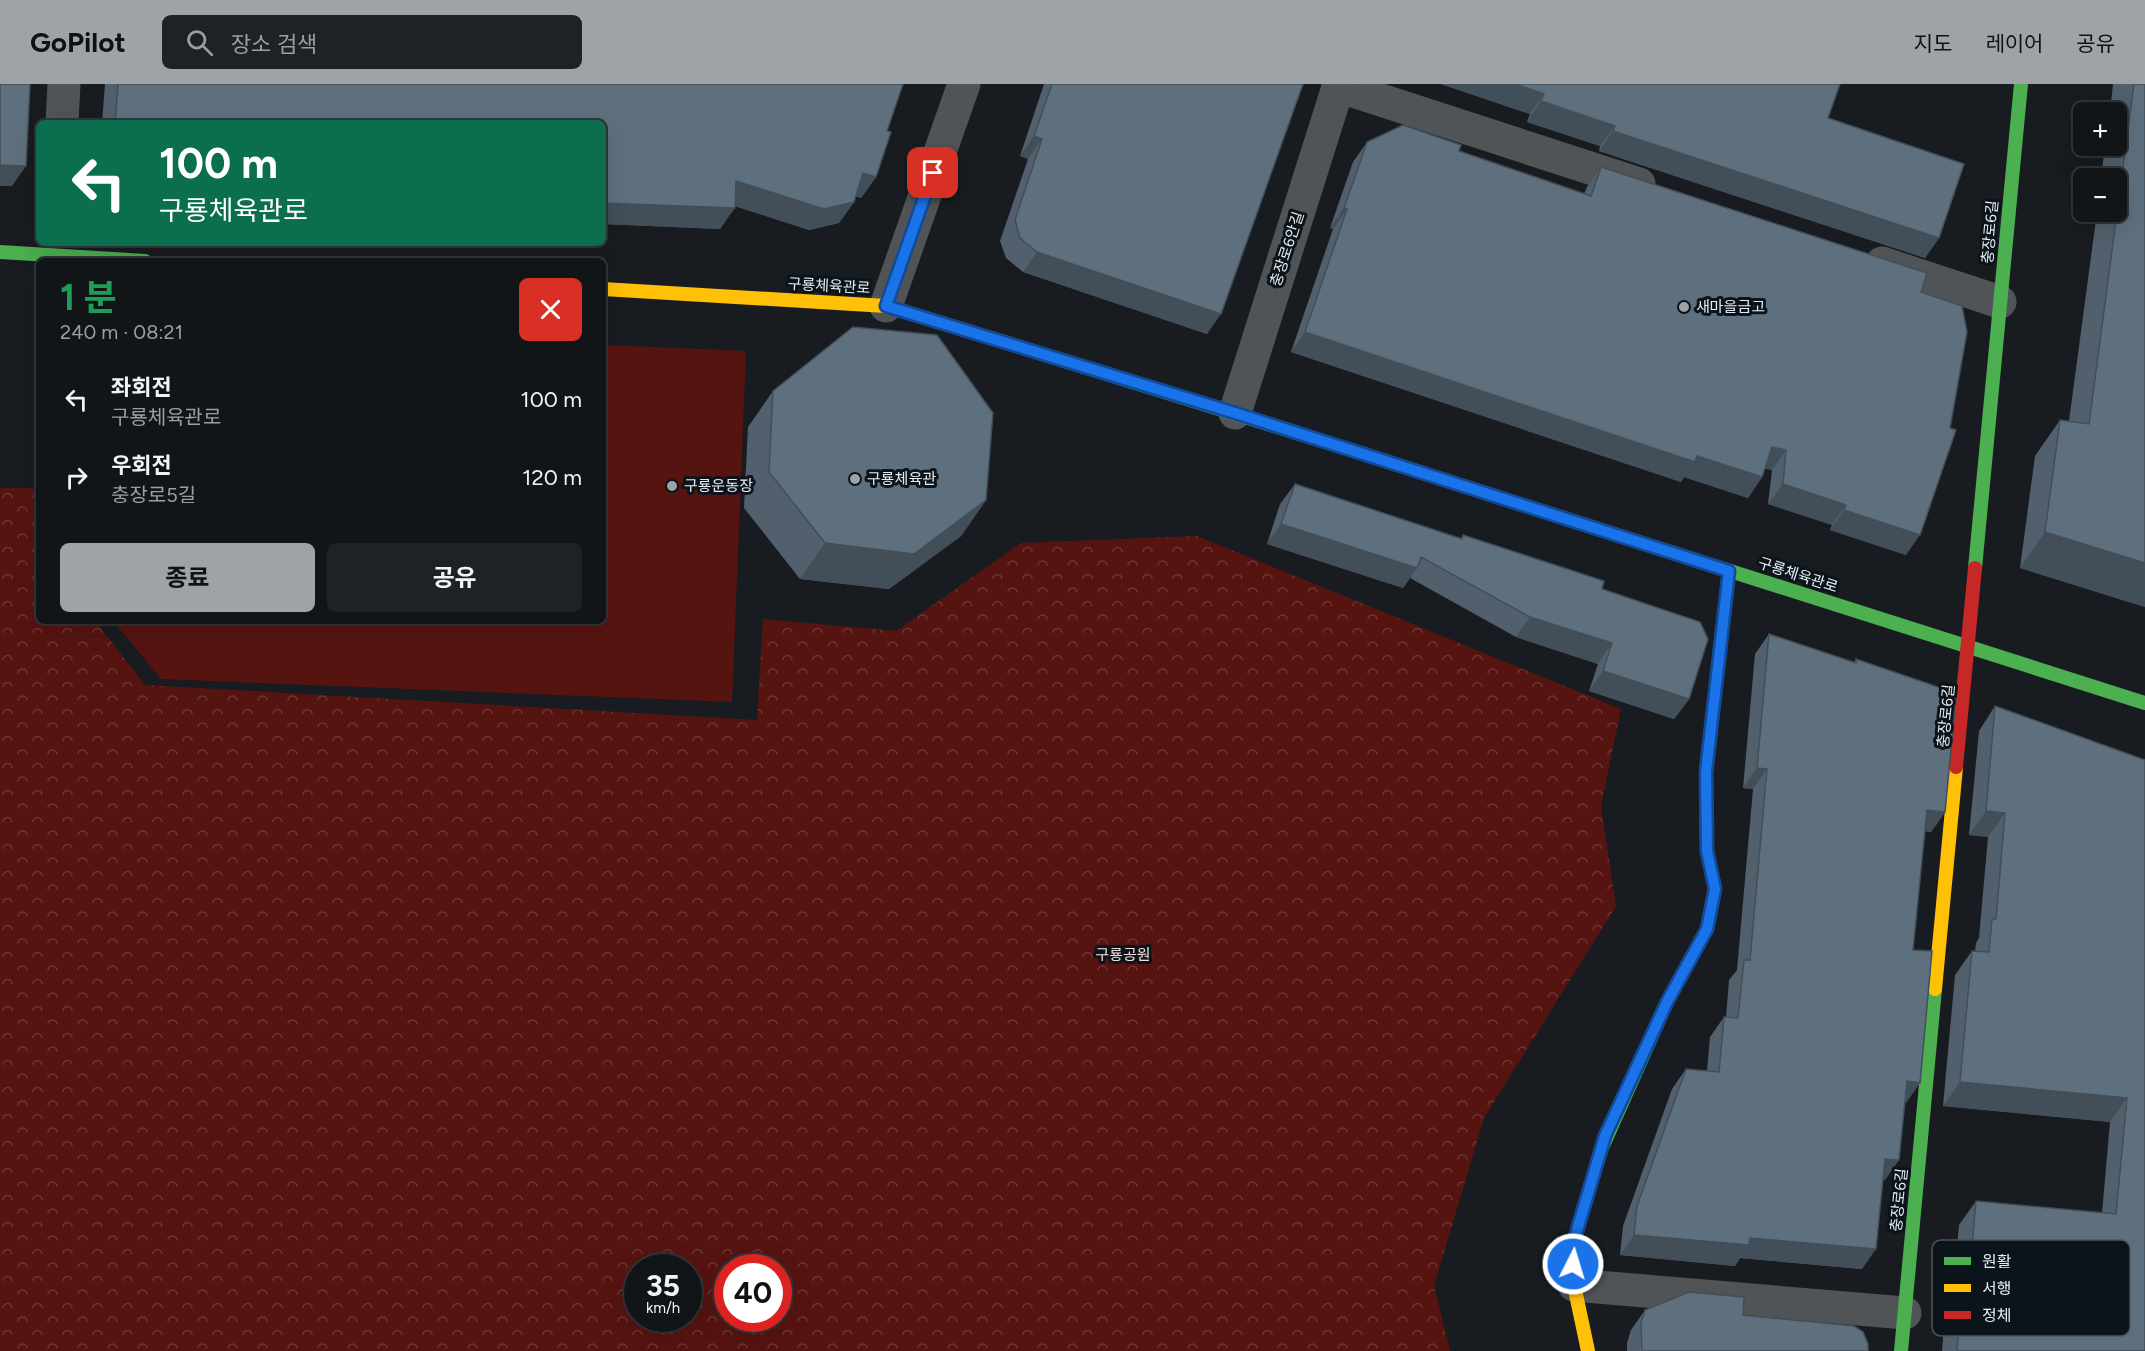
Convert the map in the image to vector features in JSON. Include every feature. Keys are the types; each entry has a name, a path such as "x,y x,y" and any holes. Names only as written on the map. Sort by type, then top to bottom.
{"street":[{"path":"62,120 64,84"},
{"path":"886,306 964,84"},
{"name":"충장로6길","path":"1901,1351 1970,647 2021,84"},
{"path":"1339,85 1664,192"},
{"name":"충장로6안길","path":"1235,413 1339,85"},
{"path":"0,252 53,249 122,258"},
{"path":"1854,254 2000,302"},
{"name":"구룡체육관로","path":"606,289 886,306 1235,413 2145,703"},
{"path":"1588,1351 1574,1285 1573,1244 1605,1136 1667,1002 1707,929 1715,889 1707,851 1706,772 1729,571"},
{"path":"1574,1285 1905,1313"}],"green space":[{"name":"구룡운동장","path":"606,345 746,351 732,702 161,679 115,624 606,624"},
{"name":"구룡공원","path":"0,488 36,488 36,624 97,624 145,685 757,720 763,619 896,631 1021,543 1197,536 1621,709 1601,806 1616,906 1484,1118 1434,1286 1450,1351 0,1351"}],"building":[{"path":"0,84 30,84 26,166 0,165"},
{"path":"118,84 903,84 887,131 891,132 876,177 863,173 854,202 824,209 736,181 735,208 606,203 606,120 115,120"},
{"path":"1052,84 1303,84 1221,314 1037,252 1020,238 1015,220 1042,139 1034,136"},
{"path":"1515,84 1840,84 1828,118 1964,164 1939,238 1613,131 1615,126 1541,101 1544,94"},
{"path":"2134,84 2145,84 2145,563 2045,532 2060,420 2089,424 2116,222 2127,222 2127,168 2123,168 2124,156 2127,156 2127,137"},
{"path":"1403,125 1461,145 1459,151 1591,196 1601,167 1927,273 1921,292 1962,306 1967,332 1950,428 1956,430 1920,535 1844,510 1846,505 1783,484 1786,450 1772,447 1762,477 1697,456 1695,462 1305,332 1367,142"},
{"name":"구룡체육관","path":"853,327 937,335 993,413 986,500 914,554 825,543 769,472 773,391"},
{"path":"1295,484 1462,539 1463,535 1604,581 1602,589 1700,622 1708,639 1689,699 1603,671 1612,643 1530,617 1421,557 1417,568 1281,524"},
{"path":"1769,634 1856,663 1856,659 1944,689 1943,693 1956,697 1945,812 1927,810 1913,950 1932,951 1920,1083 1907,1081 1899,1160 1885,1159 1876,1249 1750,1238 1749,1245 1634,1235 1637,1206 1686,1069 1719,1072 1724,1017 1738,1018 1744,960 1750,960 1767,769 1757,768"},
{"path":"1995,706 2145,760 2145,1351 1957,1351 1958,1336 2130,1336 2130,1240 1972,1240 1976,1201 2116,1214 2127,1098 1960,1082 1972,951 1989,952 1992,919 1996,919 2005,813 1986,811"},
{"path":"1689,1292 1744,1297 1743,1315 1854,1326 1863,1332 1868,1351 1642,1351 1641,1323 1645,1310"}],"traffic: fast":[{"path":"1975,568 2021,84"},
{"path":"0,252 97,258"},
{"path":"1007,343 1364,454"},
{"path":"1526,506 2145,703"},
{"path":"1601,1150 1667,1002 1707,929 1715,889 1707,851 1706,772 1729,571"},
{"path":"1901,1351 1935,989"}],"traffic: slow":[{"path":"606,289 886,306 1007,343"},
{"path":"1935,989 1956,767"},
{"path":"1588,1351 1574,1285 1573,1244 1601,1150"}],"traffic: jam":[{"path":"1364,454 1526,506"},
{"path":"1956,767 1975,568"}],"place":[{"name":"새마을금고","path":"1684,307"},
{"name":"구룡체육관","path":"855,479"},
{"name":"구룡운동장","path":"672,486"}],"route":[{"path":"933,173 886,306 1235,413 1729,571 1706,772 1707,851 1715,889 1707,929 1667,1002 1605,1136 1573,1244 1573,1264"}]}
